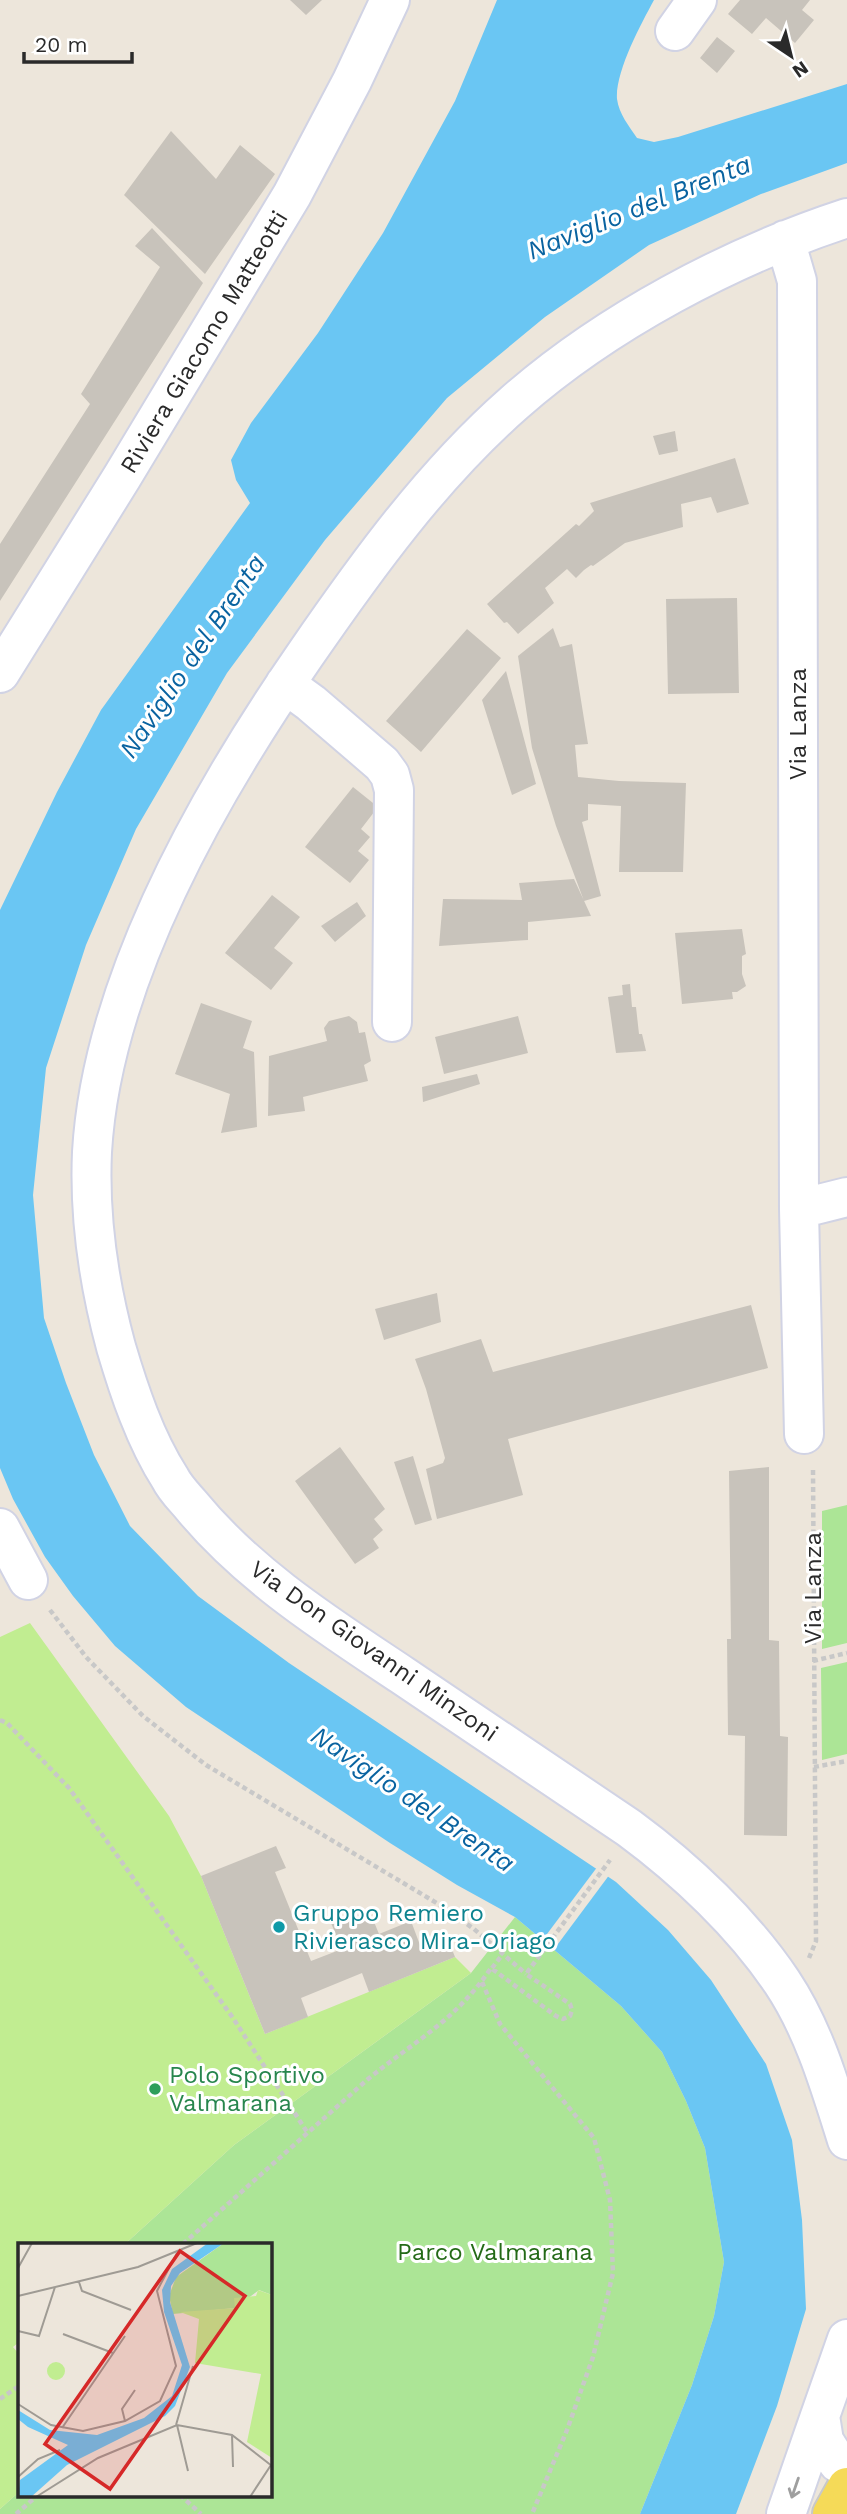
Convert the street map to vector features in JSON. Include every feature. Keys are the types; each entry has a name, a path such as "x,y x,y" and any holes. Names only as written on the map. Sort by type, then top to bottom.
{"main road":[{"path":"832,2514 847,2487"}],"street":[{"name":"Riviera Giacomo Matteotti","path":"0,673 292,195 352,81 390,0"},
{"path":"675,31 697,0"},
{"name":"Via Don Giovanni Minzoni","path":"847,218 785,240 727,266 646,309 587,347 515,402 459,457 405,518 345,596 285,684 220,788 180,864 148,935 119,1012 101,1082 92,1151 92,1220 106,1311 137,1407 171,1480 214,1534 266,1579 363,1649 656,1847 703,1891 735,1924 782,1983 819,2056 847,2140"},
{"name":"Via Lanza","path":"785,240 797,281 799,1209 803,1434"},
{"path":"285,684 320,710 382,764 390,775 394,790 392,1022"},
{"path":"799,1209 847,1197"},
{"path":"0,1528 28,1580"},
{"path":"786,2514 847,2342"},
{"path":"820,2416 824,2441 838,2463 847,2468"}],"path":[{"name":"Via Lanza","path":"803,1434 813,1458 816,1941 805,1966"},
{"path":"28,1580 86,1657 143,1716 206,1765 440,1905 474,1929 502,1955 570,2004 570,2016 563,2020 556,2017 491,1968"},
{"path":"813,1661 847,1653"},
{"path":"0,1720 7,1723 69,1788 233,2018 307,2132"},
{"path":"814,1767 847,1761"},
{"path":"528,1972 606,1867"},
{"path":"185,2243 307,2132 398,2055 439,2027 462,2006 502,1955"},
{"path":"482,1982 500,2024 594,2138 610,2200 613,2273 593,2357 567,2430 532,2514"},
{"path":"0,2399 18,2387"},
{"path":"16,2514 37,2496"},
{"path":"181,2496 201,2514"}],"green space":[{"path":"847,1505 847,1643 822,1649 822,1511"},
{"name":"Polo Sportivo Valmarana","path":"30,1623 169,1816 201,1876 265,2034 455,1957 471,1973 234,2145 126,2243 18,2243 18,2343 13,2347 18,2353 18,2493 0,2509 0,1637"},
{"path":"847,1662 847,1754 822,1760 821,1668"},
{"name":"Parco Valmarana","path":"515,1917 621,2006 662,2052 705,2148 724,2262 714,2316 692,2385 640,2514 0,2514 0,2509 18,2493 18,2496 271,2496 271,2243 126,2243 234,2145 471,1973"}],"water":[{"name":"Naviglio del Brenta","path":"497,0 654,0 630,48 617,88 620,110 637,138 654,142 678,137 847,84 847,163 761,194 649,245 545,317 447,398 325,540 227,673 136,829 86,945 46,1068 33,1195 44,1318 94,1455 130,1526 198,1596 289,1663 616,1882 668,1930 711,1980 766,2064 792,2140 802,2220 806,2309 777,2406 736,2514 640,2514 692,2385 714,2316 724,2262 705,2148 662,2052 621,2006 515,1917 390,1843 186,1707 115,1646 73,1596 45,1557 13,1499 0,1468 0,910 57,792 101,710 250,503 236,480 231,460 251,423 318,333 383,233 455,101"}],"pier":[{"path":"598,1866 610,1874 552,1952 541,1942"}],"building":[{"path":"290,0 322,0 306,15"},
{"path":"740,0 810,0 802,10 814,20 795,43 766,18 752,34 728,14"},
{"path":"717,37 735,51 717,73 700,58"},
{"path":"171,131 216,179 240,145 275,174 205,274 124,195"},
{"path":"152,228 203,283 0,601 0,544 90,404 81,394 160,267 135,246"},
{"path":"675,431 678,451 659,455 653,436"},
{"path":"735,458 749,504 717,513 711,497 681,504 683,527 625,543 576,578 567,569 545,588 554,603 518,634 487,604 576,524 579,526 594,511 590,503"},
{"path":"737,598 739,693 668,694 666,599"},
{"path":"553,628 560,647 572,644 588,744 575,745 578,777 686,783 683,872 619,872 621,806 588,804 588,820 582,822 601,896 584,901 556,826 532,748 518,656"},
{"path":"467,629 501,658 421,752 386,721"},
{"path":"506,671 536,784 512,795 482,700"},
{"path":"353,787 378,807 361,829 370,837 358,851 369,860 350,883 305,847"},
{"path":"574,879 591,916 528,922 528,940 439,946 443,899 522,900 519,883"},
{"path":"272,895 300,917 274,948 293,963 271,990 225,953"},
{"path":"357,902 366,916 335,942 321,926"},
{"path":"742,929 746,954 742,956 742,974 746,986 732,992 733,999 682,1004 675,933"},
{"path":"630,984 632,1007 636,1007 639,1034 642,1034 646,1051 616,1053 608,997 623,995 622,985"},
{"path":"201,1003 252,1021 243,1048 254,1052 257,1127 221,1133 230,1094 175,1074"},
{"path":"349,1016 357,1022 359,1033 365,1032 371,1061 364,1065 368,1081 303,1097 305,1111 268,1116 269,1056 327,1041 324,1028 329,1021"},
{"path":"518,1016 528,1053 444,1074 435,1037"},
{"path":"477,1074 480,1084 423,1102 422,1087"},
{"path":"437,1293 441,1322 384,1340 375,1309"},
{"path":"751,1305 768,1368 508,1439 523,1495 437,1519 426,1469 443,1463 445,1458 415,1359 481,1339 493,1372"},
{"path":"340,1447 385,1509 374,1519 383,1530 373,1539 379,1548 355,1564 295,1481"},
{"path":"413,1456 432,1520 415,1525 394,1462"},
{"path":"769,1467 769,1640 779,1641 780,1736 788,1737 787,1836 744,1835 745,1736 728,1735 727,1639 731,1639 729,1471"},
{"path":"276,1846 286,1868 275,1872 311,1961 342,1949 331,1923 356,1913 357,1916 370,1912 379,1934 411,1921 420,1945 446,1934 455,1957 369,1992 362,1973 301,1998 308,2017 265,2034 201,1876"}],"place":[{"name":"Gruppo Remiero Rivierasco Mira-Oriago","path":"279,1927"},
{"name":"Polo Sportivo Valmarana","path":"155,2089"}]}
